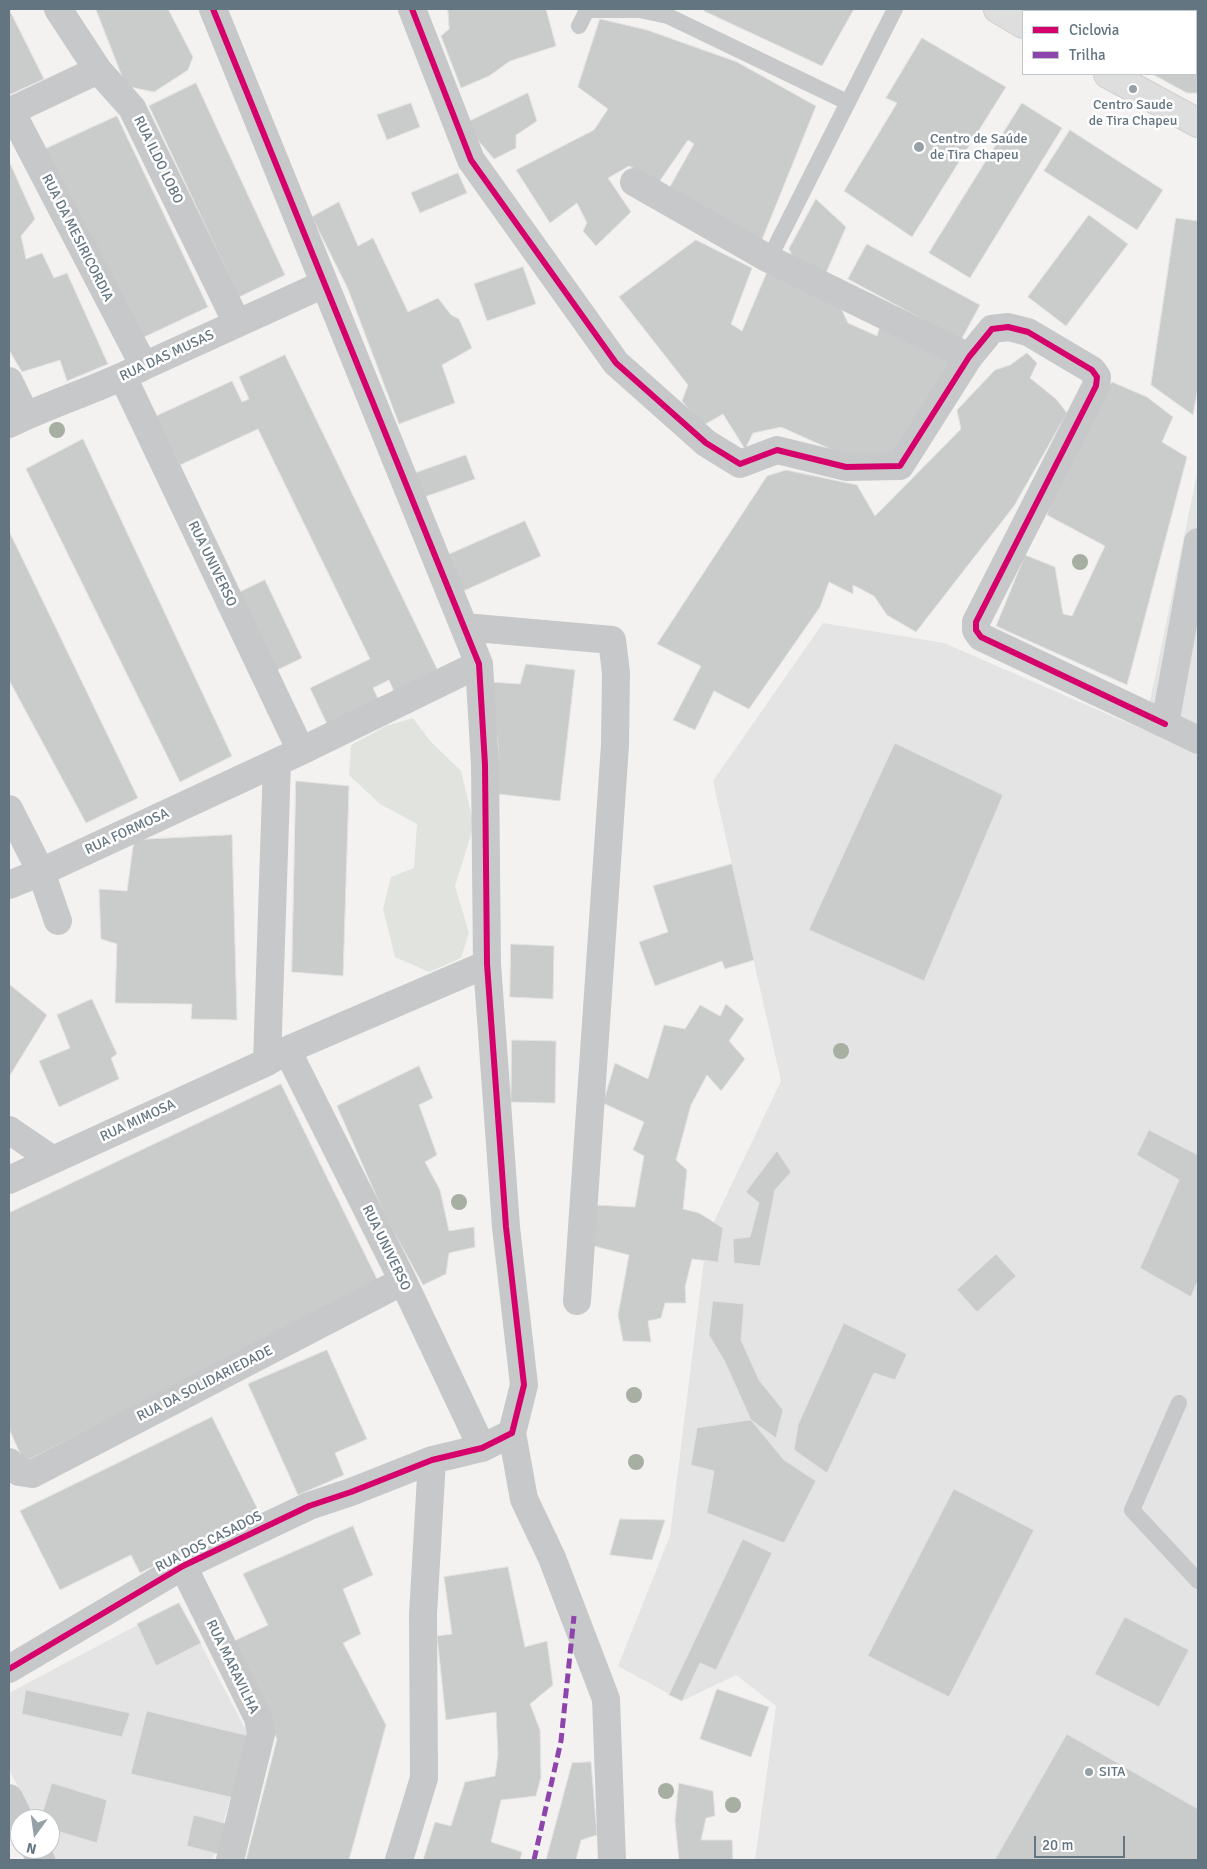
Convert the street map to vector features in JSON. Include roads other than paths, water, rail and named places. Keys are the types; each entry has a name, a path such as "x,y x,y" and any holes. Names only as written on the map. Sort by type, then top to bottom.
{"main road":[{"path":"998,9 1022,23"},
{"path":"1110,75 1198,123"}],"street":[{"name":"RUA ILDO LOBO","path":"58,9 98,70 132,108 237,323"},
{"path":"213,9 479,664 485,765 487,964 506,1227 524,1385 512,1432 524,1499 552,1558 606,1699 612,1860"},
{"path":"412,9 471,160 616,363 706,443 740,464 777,450 846,467 900,466 970,357 992,329 1008,327 1028,332 1092,370 1097,377 1096,386 976,622 976,630 981,637 1198,740"},
{"path":"10,111 98,70"},
{"name":"RUA DA MESIRICORDIA","path":"10,111 133,372"},
{"path":"634,182 769,259 970,357"},
{"name":"RUA DAS MUSAS","path":"17,420 133,372 324,284"},
{"name":"RUA UNIVERSO","path":"133,372 289,757 277,1056 403,1281 482,1448"},
{"path":"9,381 17,420"},
{"path":"1165,724 1198,542"},
{"path":"464,628 612,640 616,673 615,745 577,1301"},
{"name":"RUA FORMOSA","path":"9,885 289,757 479,664"},
{"path":"9,809 41,872 58,921"},
{"name":"RUA MIMOSA","path":"9,1180 277,1056 487,964"},
{"path":"9,1130 53,1160"},
{"name":"RUA DA SOLIDARIEDADE","path":"9,1462 19,1472 32,1474 403,1281"},
{"name":"RUA DOS CASADOS","path":"9,1670 183,1566 309,1506 351,1492 432,1460 482,1448 512,1432"},
{"path":"399,1860 424,1778 422,1614 432,1460"},
{"name":"RUA MARAVILHA","path":"183,1566 258,1718 261,1734 230,1860"}],"lane":[{"path":"769,259 895,9"},
{"path":"579,26 587,10 639,10 668,16 847,102"},
{"path":"1179,1403 1132,1510 1198,1581"}],"place":[{"name":"Centro Saude de Tira Chapeu","path":"1133,89"},
{"name":"Centro de Saúde de Tira Chapeu","path":"919,147"},
{"name":"SITA","path":"1089,1772"}]}
